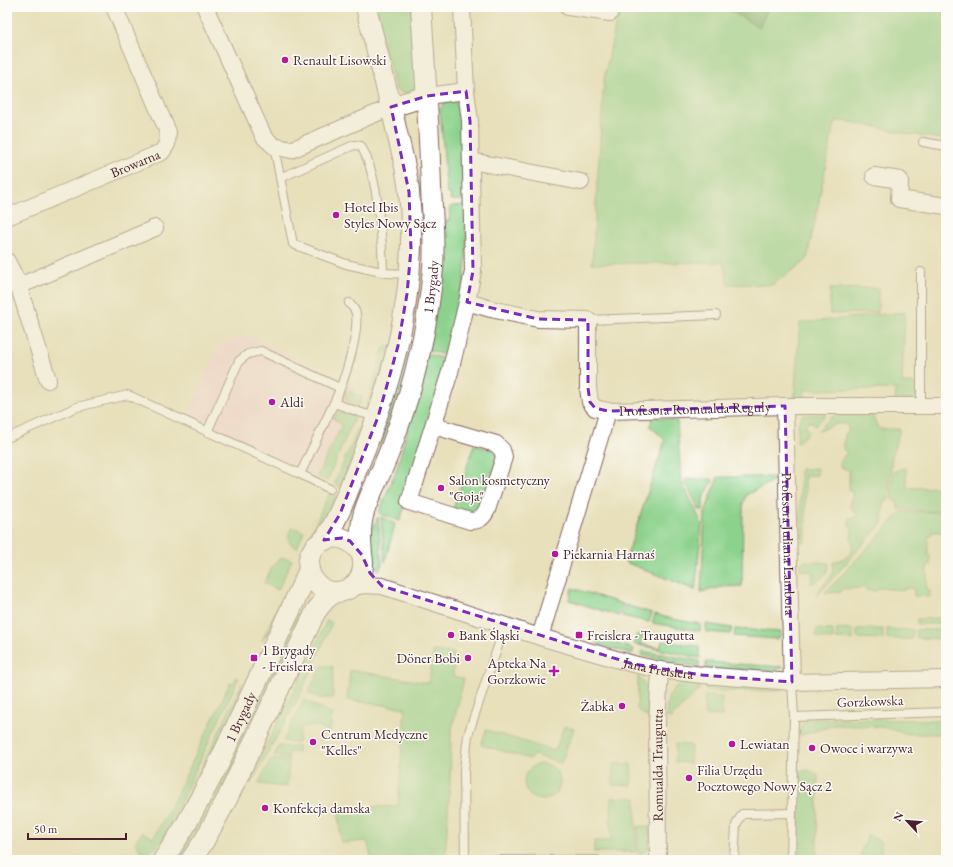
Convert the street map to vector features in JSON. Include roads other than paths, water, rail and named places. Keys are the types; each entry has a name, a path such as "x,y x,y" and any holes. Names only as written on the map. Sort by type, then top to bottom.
{"street":[{"name":"Browarna","path":"7,217 162,152 167,144 168,132 114,7"},
{"path":"205,7 264,137 274,146 291,150 391,107 427,96 466,91"},
{"name":"1 Brygady","path":"324,540 340,514 378,417 398,346 407,294 411,249 409,192 391,107 366,7"},
{"name":"1 Brygady","path":"363,559 361,534 362,521 366,505 388,457 408,400 421,353 433,266 427,96 421,7"},
{"path":"434,426 496,444 502,450 504,457 483,518 476,521 470,521 409,502 450,372 473,271 470,121 466,91 462,7"},
{"path":"568,7 610,13"},
{"path":"471,162 582,182"},
{"path":"874,176 900,180 899,199 946,206"},
{"path":"14,284 155,228"},
{"path":"7,261 48,380"},
{"path":"467,302 491,309 538,319 588,320 588,388 590,402 596,408 608,410"},
{"name":"Profesora Romualda Reguły","path":"540,637 608,410 785,406 946,406"},
{"name":"Profesora Juliana Lambora","path":"785,406 792,682"},
{"path":"363,559 362,573 358,581 343,590 326,590 318,585 312,578 309,570 309,561 312,552 317,545 324,540 333,537 346,539 357,547 363,559 370,573 382,586"},
{"name":"1 Brygady","path":"163,860 184,828 217,767 309,570"},
{"name":"Jana Freislera","path":"343,590 365,585 382,586 540,637 633,664 660,670 792,682 946,679"},
{"name":"1 Brygady","path":"191,860 204,841 227,799 316,611 325,600 343,590"},
{"name":"Romualda Traugutta","path":"658,860 657,722 660,670"}],"lane":[{"path":"923,142 946,146"},
{"path":"280,178 354,145 360,146 366,155 377,202 382,242 383,272"},
{"path":"274,146 293,244 346,264 383,272 409,274"},
{"path":"921,272 921,406"},
{"path":"300,474 334,403 349,363 356,328 356,312 349,303"},
{"path":"588,320 716,315"},
{"path":"207,432 239,361 248,354 261,351 340,388"},
{"path":"7,438 77,407 128,395 330,489"},
{"path":"334,403 378,417"},
{"path":"505,626 468,735 464,770 465,860 597,860"},
{"path":"791,860 794,717 792,682"},
{"name":"Gorzkowska","path":"794,717 946,712"},
{"path":"734,860 736,825 742,814 792,813"}],"place":[{"name":"Renault Lisowski","path":"285,60"},
{"name":"Hotel Ibis Styles Nowy Sącz","path":"336,215"},
{"name":"Aldi","path":"272,402"},
{"name":"Salon kosmetyczny \"Goja\"","path":"441,488"},
{"name":"Piekarnia Harnaś","path":"555,554"},
{"name":"Bank Śląski","path":"451,635"},
{"name":"Freislera - Traugutta","path":"579,635"},
{"name":"1 Brygady - Freislera","path":"254,658"},
{"name":"Döner Bobi","path":"468,658"},
{"name":"Apteka Na Gorzkowie","path":"554,671"},
{"name":"Żabka","path":"622,706"},
{"name":"Centrum Medyczne \"Kelles\"","path":"313,742"},
{"name":"Lewiatan","path":"732,744"},
{"name":"Owoce i warzywa","path":"812,748"},
{"name":"Filia Urzędu Pocztowego Nowy Sącz 2","path":"689,778"},
{"name":"Konfekcja damska","path":"265,808"}]}
